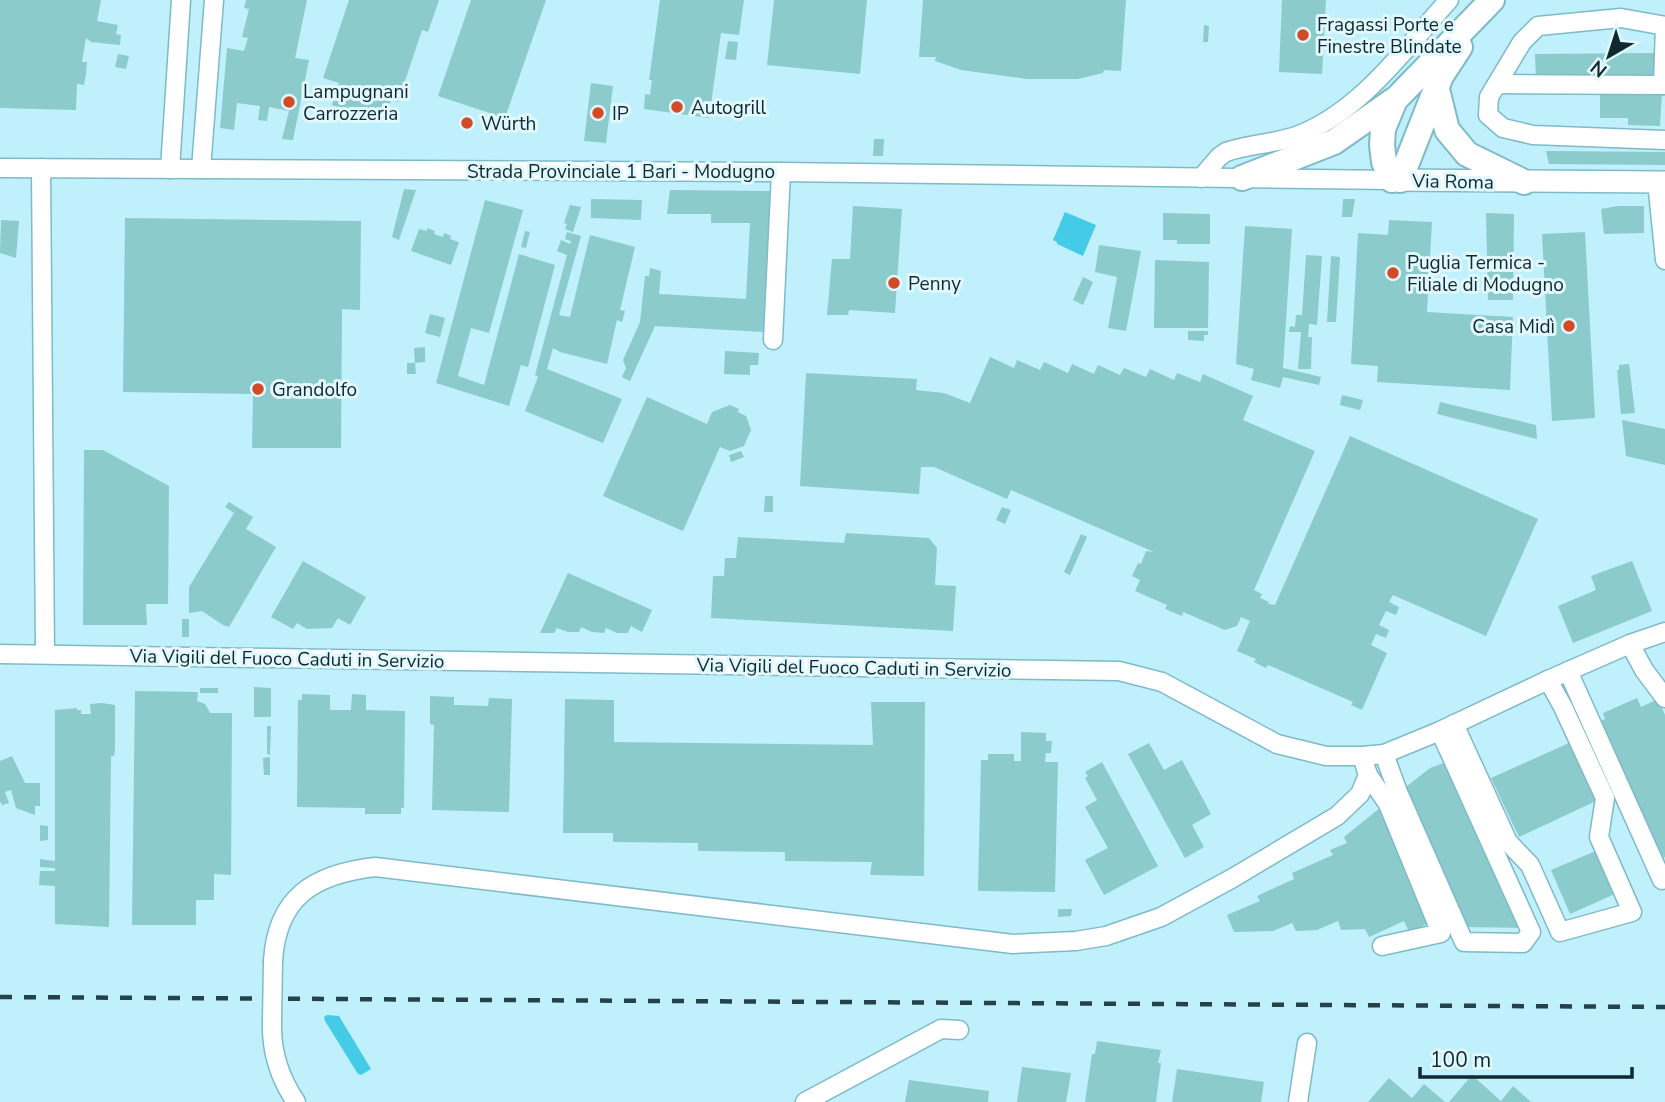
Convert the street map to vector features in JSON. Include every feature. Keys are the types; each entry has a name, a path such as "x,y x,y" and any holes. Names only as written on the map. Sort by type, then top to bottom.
{"highway":[{"path":"1242,178 1334,142 1395,100 1492,0"},
{"path":"1396,180 1441,76 1480,20 1502,0"},
{"path":"1437,89 1447,130 1467,154 1524,181"},
{"path":"1395,100 1383,129 1382,145 1384,162 1396,180"}],"main road":[{"name":"Via Roma","path":"1396,180 1661,182"}],"street":[{"path":"170,169 181,0"},
{"path":"201,169 214,0"},
{"path":"1201,178 1226,152 1298,135 1329,119 1365,90 1449,0"},
{"path":"1497,84 1664,85 1665,26 1621,18 1538,26 1522,42 1489,97 1488,115 1503,128 1533,135 1665,139"},
{"name":"Strada Provinciale 1 Bari - Modugno","path":"0,167 1242,178"},
{"path":"41,168 45,654"},
{"path":"773,340 781,172"},
{"name":"Via Roma","path":"1242,178 1396,180"},
{"path":"1661,182 1665,260"},
{"name":"Via Vigili del Fuoco Caduti in Servizio","path":"0,654 1119,671 1161,682 1277,744 1326,756 1362,756 1384,754 1630,644 1665,632"},
{"path":"1630,644 1644,670 1665,698"},
{"path":"1568,671 1662,880 1665,879"},
{"path":"1447,727 1508,842 1530,864 1560,932 1632,912 1598,837 1605,798 1548,680"},
{"path":"1384,754 1464,942 1523,943 1531,932 1447,727"},
{"path":"1362,756 1368,775 1388,804 1441,933 1382,946"},
{"path":"296,1102 284,1084 271,1043 275,938 281,921 301,894 333,874 375,867 1013,944 1076,941 1106,936 1161,917 1231,879 1337,816 1360,794 1368,775"},
{"path":"805,1102 941,1029 959,1030"},
{"path":"1298,1102 1307,1043"}],"water":[{"path":"1065,212 1096,225 1083,256 1053,240"},
{"path":"339,1016 371,1069 358,1074 325,1021 324,1017"}],"building":[{"path":"0,0 101,0 97,21 118,25 116,34 121,35 120,45 91,42 86,38 82,62 87,62 86,74 84,85 77,84 76,110 0,108"},
{"path":"246,0 307,0 295,58 309,60 293,140 282,139 289,111 269,107 267,121 258,120 260,106 237,103 234,130 220,128 227,48 244,51 248,38 242,37 249,9 244,8"},
{"path":"349,0 439,0 428,32 422,30 398,102 391,100 384,122 361,115 357,117 355,112 332,105 339,83 323,78"},
{"path":"471,0 546,0 505,118 438,96"},
{"path":"660,0 744,0 739,35 721,33 709,118 644,109 645,94 650,95 652,80 649,80"},
{"path":"774,0 867,0 860,74 767,65"},
{"path":"923,0 1126,0 1121,71 1104,70 1103,73 1078,79 1027,79 961,70 935,61 936,57 919,57"},
{"path":"1282,0 1326,0 1322,74 1279,72"},
{"path":"1204,25 1209,26 1208,42 1203,42"},
{"path":"728,41 738,42 736,60 725,59"},
{"path":"1656,53 1656,78 1536,79 1535,54"},
{"path":"118,54 129,56 126,69 115,67"},
{"name":"IP","path":"591,83 613,86 606,143 584,141"},
{"path":"1662,92 1660,126 1628,125 1628,118 1600,118 1600,93"},
{"path":"874,139 884,139 883,156 873,156"},
{"path":"1546,151 1665,152 1665,165 1549,164"},
{"path":"404,189 416,190 399,240 392,237"},
{"path":"670,190 773,191 765,332 655,326 630,381 622,377 626,368 623,360 640,322 645,276 649,276 650,268 661,271 659,294 746,299 750,223 711,223 711,214 667,214"},
{"path":"591,199 642,200 641,220 591,218"},
{"path":"1343,199 1355,199 1352,217 1342,217"},
{"path":"485,200 523,210 489,333 471,328 458,376 484,385 519,254 555,265 528,367 521,365 509,406 436,383"},
{"path":"570,205 581,207 573,232 565,229 567,224 564,223"},
{"path":"853,206 902,209 895,313 849,310 848,315 827,315 832,259 850,259"},
{"path":"1644,206 1644,233 1604,234 1601,209"},
{"path":"1163,213 1210,214 1210,244 1177,244 1177,240 1163,240"},
{"path":"1486,213 1514,214 1513,300 1488,300"},
{"path":"125,218 361,221 360,310 342,309 341,448 252,448 253,394 123,392"},
{"path":"1,220 19,221 16,258 0,253"},
{"name":"Puglia Termica - Filiale di Modugno","path":"1389,220 1432,222 1427,312 1513,317 1510,390 1377,382 1378,366 1351,364 1358,233 1388,235"},
{"path":"1245,226 1292,229 1283,368 1321,377 1319,385 1283,377 1280,388 1251,380 1254,369 1236,364"},
{"path":"427,228 435,231 434,234 443,237 444,233 459,242 451,265 411,251 419,229 427,231"},
{"path":"525,231 530,232 526,248 521,247"},
{"path":"567,232 581,236 559,315 570,317 590,235 635,247 620,310 625,311 622,322 617,320 607,364 553,348 547,369 622,399 603,443 525,411 538,377 535,375 567,255 557,251 561,240 570,244 571,241 565,239"},
{"name":"Casa Midì","path":"1585,232 1595,418 1552,421 1542,234"},
{"path":"1099,245 1141,251 1126,331 1108,328 1117,277 1095,272"},
{"path":"1306,255 1322,256 1317,325 1309,324 1308,337 1312,337 1311,369 1298,369 1301,332 1289,332 1290,326 1295,327 1296,315 1302,315"},
{"path":"1331,256 1340,257 1336,322 1327,322"},
{"path":"1155,260 1209,262 1208,328 1154,328"},
{"path":"1083,277 1093,282 1083,305 1073,300"},
{"path":"430,314 445,318 440,337 425,333"},
{"path":"1188,331 1208,331 1208,335 1204,335 1204,341 1188,340"},
{"path":"425,347 425,362 415,363 414,348"},
{"path":"725,351 759,353 758,365 750,365 750,375 724,374"},
{"path":"990,357 1014,368 1017,360 1040,370 1044,362 1068,373 1072,364 1094,374 1098,365 1120,375 1124,368 1146,377 1150,369 1174,380 1177,373 1200,382 1203,374 1253,396 1243,420 1315,451 1254,590 1262,594 1260,598 1269,602 1268,604 1275,605 1350,436 1538,519 1486,636 1393,595 1389,602 1399,607 1396,615 1386,611 1379,625 1389,630 1386,638 1376,634 1371,645 1387,653 1362,710 1351,705 1353,702 1268,665 1266,668 1254,662 1256,659 1237,651 1250,621 1241,617 1237,626 1225,630 1183,612 1182,616 1165,609 1167,605 1135,591 1140,580 1132,576 1138,563 1141,564 1146,551 1154,552 1011,490 1007,499 934,467 921,467 919,494 800,486 806,373 917,379 916,390 944,393 970,403"},
{"path":"407,363 415,363 416,374 407,374"},
{"path":"1629,364 1635,413 1621,414 1617,370 1619,365"},
{"path":"1342,395 1363,400 1360,410 1340,405"},
{"path":"647,397 707,424 712,412 730,405 746,416 751,430 744,446 730,451 720,447 683,531 603,496"},
{"path":"1440,402 1536,425 1537,439 1437,414"},
{"path":"1622,420 1665,429 1665,465 1626,456"},
{"path":"84,450 103,450 169,486 168,604 146,604 147,625 83,625"},
{"path":"741,451 744,457 731,462 729,455"},
{"path":"765,496 773,496 773,512 764,512"},
{"path":"229,502 253,517 246,529 276,547 229,627 202,611 189,613 189,587 234,513 225,507"},
{"path":"1002,507 1011,510 1005,524 996,520"},
{"path":"846,533 929,538 937,548 935,585 956,586 953,631 711,618 713,576 724,576 725,558 736,558 738,537 844,543"},
{"path":"1081,534 1087,537 1070,575 1064,572"},
{"path":"303,561 366,597 350,625 338,618 332,628 307,629 297,623 293,629 271,617"},
{"path":"1632,561 1652,611 1573,643 1558,606 1596,590 1591,576"},
{"path":"568,573 652,610 642,632 631,626 628,633 617,633 606,628 604,633 592,632 581,627 579,632 557,628 554,633 540,633"},
{"path":"182,619 189,619 189,637 182,637"},
{"path":"254,687 271,688 271,717 254,717"},
{"path":"200,688 218,688 218,693 200,693"},
{"path":"135,691 198,692 197,701 205,704 210,713 232,713 231,875 214,874 214,900 196,900 196,925 132,925"},
{"path":"302,694 330,695 330,710 351,710 352,694 366,695 366,710 405,711 404,808 401,808 401,814 365,814 365,808 297,807 298,700 302,700"},
{"path":"430,696 454,697 454,705 488,706 489,698 512,699 509,812 432,810 434,725 430,724"},
{"path":"1637,698 1641,707 1658,699 1665,715 1665,857 1660,859 1598,722 1605,719 1603,713"},
{"path":"565,699 614,700 614,742 873,745 871,702 925,702 924,876 870,875 872,862 785,861 785,852 698,851 698,843 613,842 613,833 563,833"},
{"path":"90,704 115,705 115,750 114,756 111,756 109,927 55,924 55,886 39,885 40,871 55,871 55,868 40,867 40,859 55,861 55,710 77,708 81,710 81,714 91,714"},
{"path":"267,726 271,726 270,755 267,754"},
{"path":"1021,732 1046,733 1046,741 1052,741 1051,753 1046,753 1045,762 1058,762 1055,892 978,891 981,760 988,760 988,754 1014,754 1014,761 1021,761"},
{"path":"1149,743 1164,770 1182,760 1211,814 1192,825 1204,847 1185,858 1128,754"},
{"path":"1569,743 1596,801 1519,837 1491,778"},
{"path":"12,756 25,783 40,783 40,806 35,806 35,815 16,808 11,790 5,792 9,803 2,805 0,801 0,761"},
{"path":"270,757 270,775 264,775 263,758"},
{"path":"1449,761 1524,928 1467,927 1406,787 1430,768"},
{"path":"1102,762 1158,866 1104,895 1085,860 1108,848 1085,807 1097,800 1085,778 1088,776 1085,772"},
{"path":"1380,808 1431,922 1409,932 1404,921 1369,937 1365,929 1341,930 1338,921 1317,930 1296,931 1292,923 1273,931 1234,932 1227,915 1260,901 1257,896 1294,879 1292,873 1333,855 1330,850 1347,843 1344,837"},
{"path":"40,825 48,826 48,840 40,841"},
{"path":"1598,850 1617,893 1570,914 1551,870"},
{"path":"1058,909 1072,909 1071,916 1058,917"},
{"path":"1097,1041 1161,1050 1156,1102 1085,1102 1092,1054 1095,1054"},
{"path":"1022,1067 1071,1073 1066,1102 1017,1102"},
{"path":"1177,1069 1264,1082 1261,1102 1172,1102"},
{"path":"1472,1075 1501,1101 1513,1086 1531,1102 1449,1102"},
{"path":"1389,1078 1412,1098 1424,1084 1445,1102 1368,1102"},
{"path":"909,1080 989,1091 988,1102 905,1102"}],"railway":[{"path":"0,997 1665,1007"}],"place":[{"name":"Fragassi Porte e Finestre Blindate","path":"1303,35"},
{"name":"Lampugnani Carrozzeria","path":"289,102"},
{"name":"Autogrill","path":"677,107"},
{"name":"IP","path":"598,113"},
{"name":"Würth","path":"467,123"},
{"name":"Puglia Termica - Filiale di Modugno","path":"1393,273"},
{"name":"Penny","path":"894,283"},
{"name":"Casa Midì","path":"1569,326"},
{"name":"Grandolfo","path":"258,389"}]}
